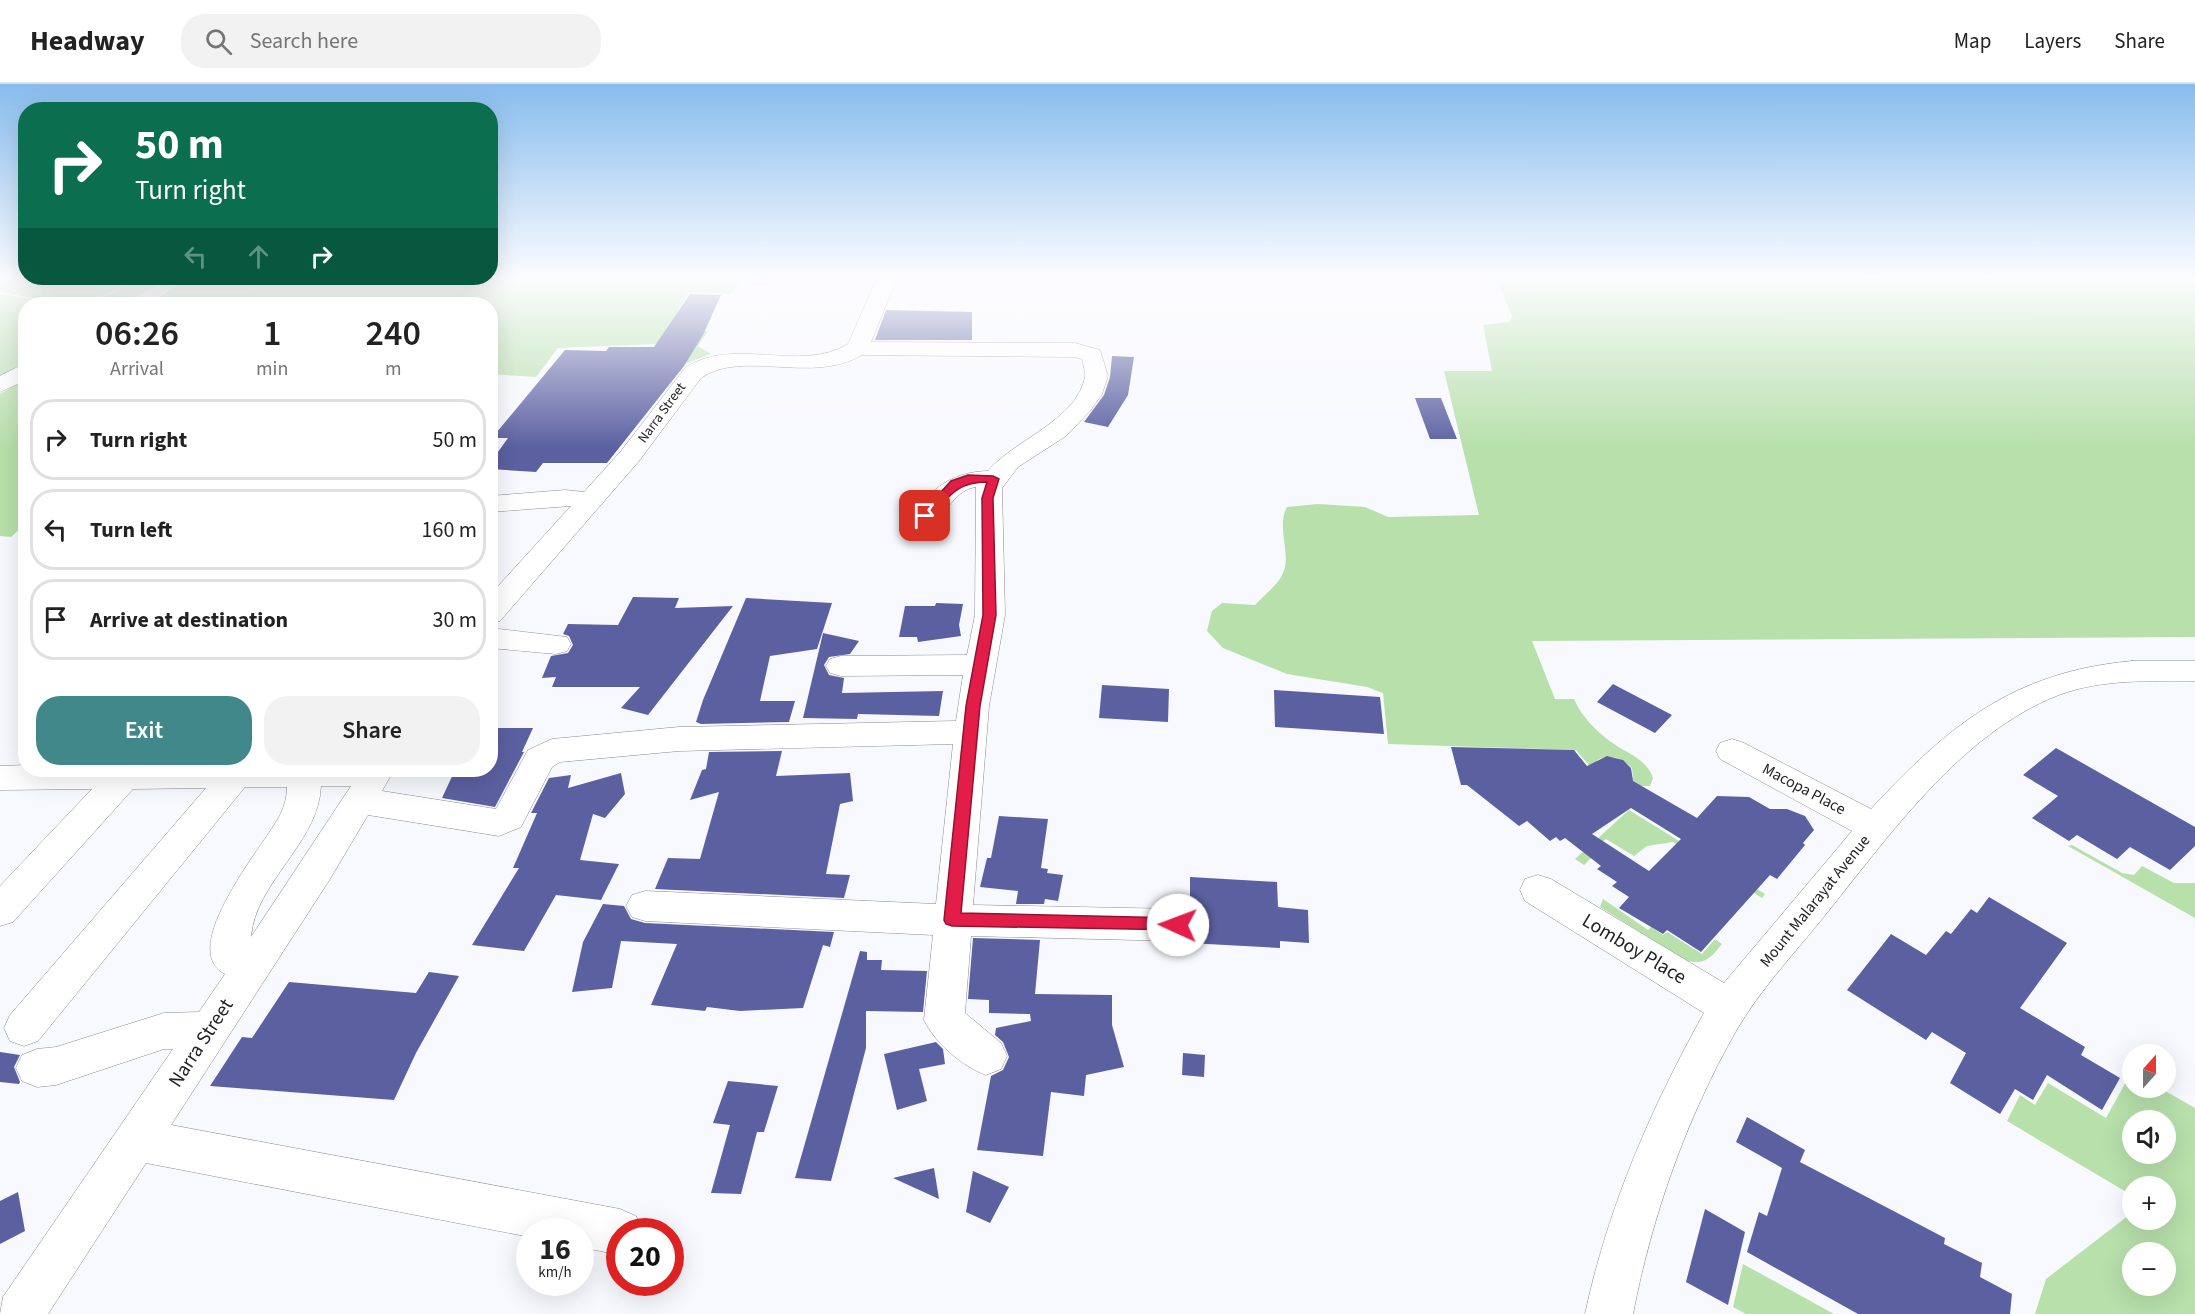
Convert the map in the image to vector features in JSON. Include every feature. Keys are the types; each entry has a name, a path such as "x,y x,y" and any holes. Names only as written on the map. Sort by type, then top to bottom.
{"street":[{"path":"863,333 857,348 1075,350 1092,355 1097,376 1090,394 1064,426 1009,462 993,479 987,498 990,615 970,732 945,1020 986,1056"},
{"name":"Narra Street","path":"498,605 630,456 685,381 704,366 734,359 822,360 844,356 857,348"},
{"path":"0,385 18,375"},
{"path":"925,516 955,484 968,479 993,479"},
{"path":"498,503 565,498 592,500"},
{"path":"498,639 556,644"},
{"path":"841,666 981,665"},
{"name":"Mount Malarayat Avenue","path":"1609,1314 1626,1241 1660,1141 1729,1007 1875,826 1936,766 1991,717 2031,695 2075,681 2114,674 2195,671"},
{"path":"327,777 371,781 500,823 509,818 540,759 552,751 679,739 970,732"},
{"name":"Macopa Place","path":"1732,751 1875,826"},
{"path":"0,778 35,777"},
{"path":"0,911 136,777"},
{"path":"24,1028 235,777"},
{"path":"253,964 236,961 230,956 235,925 251,888 297,818 307,793 305,777"},
{"name":"Narra Street","path":"20,1314 210,1030 371,781"},
{"name":"Lomboy Place","path":"1538,890 1729,1007"},
{"path":"645,906 952,920 1178,925"},
{"path":"37,1068 56,1066 164,1031 210,1030"},
{"path":"137,1140 606,1229"}],"green space":[{"path":"0,333 18,333 18,365 0,377"},
{"path":"498,333 706,333 698,346 711,354 684,364 657,344 558,348 536,377 498,374"},
{"path":"1485,333 2195,333 2195,637 1532,641 1555,699 1574,699 1585,717 1600,733 1646,766 1653,778 1650,786 1638,786 1629,781 1633,777 1632,768 1620,759 1607,757 1597,760 1597,769 1594,771 1576,750 1388,744 1383,693 1367,687 1287,674 1223,648 1207,631 1212,611 1222,603 1255,605 1281,577 1286,561 1283,524 1287,507 1318,504 1365,507 1388,517 1479,515 1444,371 1492,371"},
{"path":"18,383 18,530 11,537 0,536 0,394"},
{"path":"1629,810 1765,894 1762,898 1673,842 1647,846 1634,856 1606,839 1591,852 1594,855 1584,865 1575,859"},
{"path":"2072,845 2122,873 2134,875 2142,866 2174,883 2195,883 2195,918 2068,846"},
{"path":"1603,899 1648,930 1651,927 1663,935 1667,932 1702,954 1715,939 1722,944 1706,960 1692,962 1685,960 1600,907"},
{"path":"2048,1083 2106,1118 2122,1089 2122,1098 2176,1097 2195,1108 2195,1314 2035,1314 2046,1279 2122,1220 2122,1230 2176,1230 2176,1176 2122,1176 2122,1189 2007,1121 2020,1095 2035,1105"},
{"path":"1743,1264 1834,1314 1746,1314 1733,1307"}],"building":[{"path":"663,333 704,333 684,366 607,463 543,463 536,472 498,470 498,452 508,438 498,438 498,431 565,350 606,351 609,347 654,347"},
{"path":"877,333 972,333 972,340 875,340"},
{"path":"1112,356 1134,357 1128,395 1108,427 1084,422 1104,395 1110,377"},
{"path":"1415,398 1441,398 1457,439 1430,439"},
{"path":"633,597 679,598 675,608 733,606 648,715 621,708 640,687 552,687 556,677 542,678 551,656 568,653 573,645 569,636 563,634 568,624 618,625"},
{"path":"746,598 832,603 817,649 770,656 760,701 795,701 789,722 701,724 696,722 703,700"},
{"path":"936,603 963,604 959,625 961,636 918,642 917,637 899,637 905,606 935,606"},
{"path":"823,633 859,641 850,654 829,657 824,665 829,675 844,678 842,693 943,691 939,716 858,714 857,719 803,718"},
{"path":"1613,684 1672,715 1655,733 1597,702"},
{"path":"1102,685 1169,689 1168,722 1099,718"},
{"path":"1274,690 1380,697 1384,734 1275,727"},
{"path":"498,728 533,728 522,752 524,752 495,807 442,798 452,777 498,777"},
{"path":"1451,747 1574,750 1587,766 1607,756 1623,760 1631,768 1633,781 1697,818 1717,796 1749,797 1770,809 1787,809 1805,816 1814,830 1803,843 1805,845 1777,879 1770,875 1701,952 1667,930 1663,934 1619,908 1629,897 1612,886 1617,882 1597,869 1601,866 1565,838 1560,841 1556,837 1550,841 1527,821 1519,826 1467,785 1461,785","holes":["1631,808 1681,839 1649,871 1592,834"]},
{"path":"2056,748 2195,827 2195,846 2170,870 2130,847 2117,859 2077,835 2069,841 2032,818 2058,796 2023,775"},
{"path":"782,751 776,776 850,773 853,801 840,804 826,874 850,875 844,898 655,889 668,858 700,859 719,792 690,800 702,770 706,769 709,752"},
{"path":"621,773 625,794 605,818 593,814 580,860 619,864 601,900 556,895 524,951 472,945 519,868 513,868 537,813 531,813 549,778 571,775 568,788"},
{"path":"999,816 1048,819 1041,868 1048,869 1047,873 1063,875 1058,901 1045,899 1044,904 1016,904 1018,891 980,887 987,858 991,858"},
{"path":"1190,877 1277,882 1278,907 1308,910 1309,943 1280,941 1280,948 1189,943 1199,926 1190,911"},
{"path":"1989,897 2067,943 2020,1008 2085,1047 2081,1055 2120,1078 2102,1110 2047,1075 2033,1100 2015,1089 2000,1114 1950,1083 1966,1053 1932,1032 1926,1040 1847,990 1891,934 1926,955 1946,931 1951,934 1971,909 1977,913"},
{"path":"603,904 624,906 631,919 645,923 834,932 830,947 823,945 803,1008 740,1011 707,1007 705,1011 651,1005 677,944 621,941 612,988 572,992 583,942"},
{"path":"973,938 1040,940 1035,994 1112,995 1112,1025 1124,1067 1086,1075 1084,1096 1051,1092 1043,1156 977,1150 991,1076 1003,1070 1009,1057 1003,1042 995,1035 996,1028 1031,1021 1030,1014 989,1013 989,1000 968,999"},
{"path":"860,951 867,952 867,960 882,960 881,970 927,971 923,1012 866,1011 866,1048 831,1181 795,1178"},
{"path":"429,972 459,976 416,1053 394,1100 210,1086 242,1037 252,1038 289,982 416,993"},
{"path":"936,1042 943,1049 945,1064 919,1069 927,1101 897,1110 884,1054"},
{"path":"0,1052 20,1055 14,1067 19,1084 0,1082"},
{"path":"1183,1053 1205,1055 1204,1077 1182,1075"},
{"path":"728,1081 778,1086 764,1132 757,1132 741,1194 711,1193 730,1125 713,1123"},
{"path":"1747,1117 1805,1150 1800,1162 1945,1238 1944,1244 1982,1263 1980,1277 2012,1294 2010,1314 1858,1314 1747,1252 1759,1212 1767,1216 1782,1168 1736,1142"},
{"path":"934,1168 939,1199 893,1178"},
{"path":"973,1171 1009,1187 990,1223 966,1212"},
{"path":"18,1192 25,1231 0,1244 0,1201"},
{"path":"1705,1209 1745,1232 1728,1305 1686,1282"}],"route":[{"path":"925,516 955,484 968,479 993,479 987,498 990,615 973,706 952,920 1178,925"}]}
